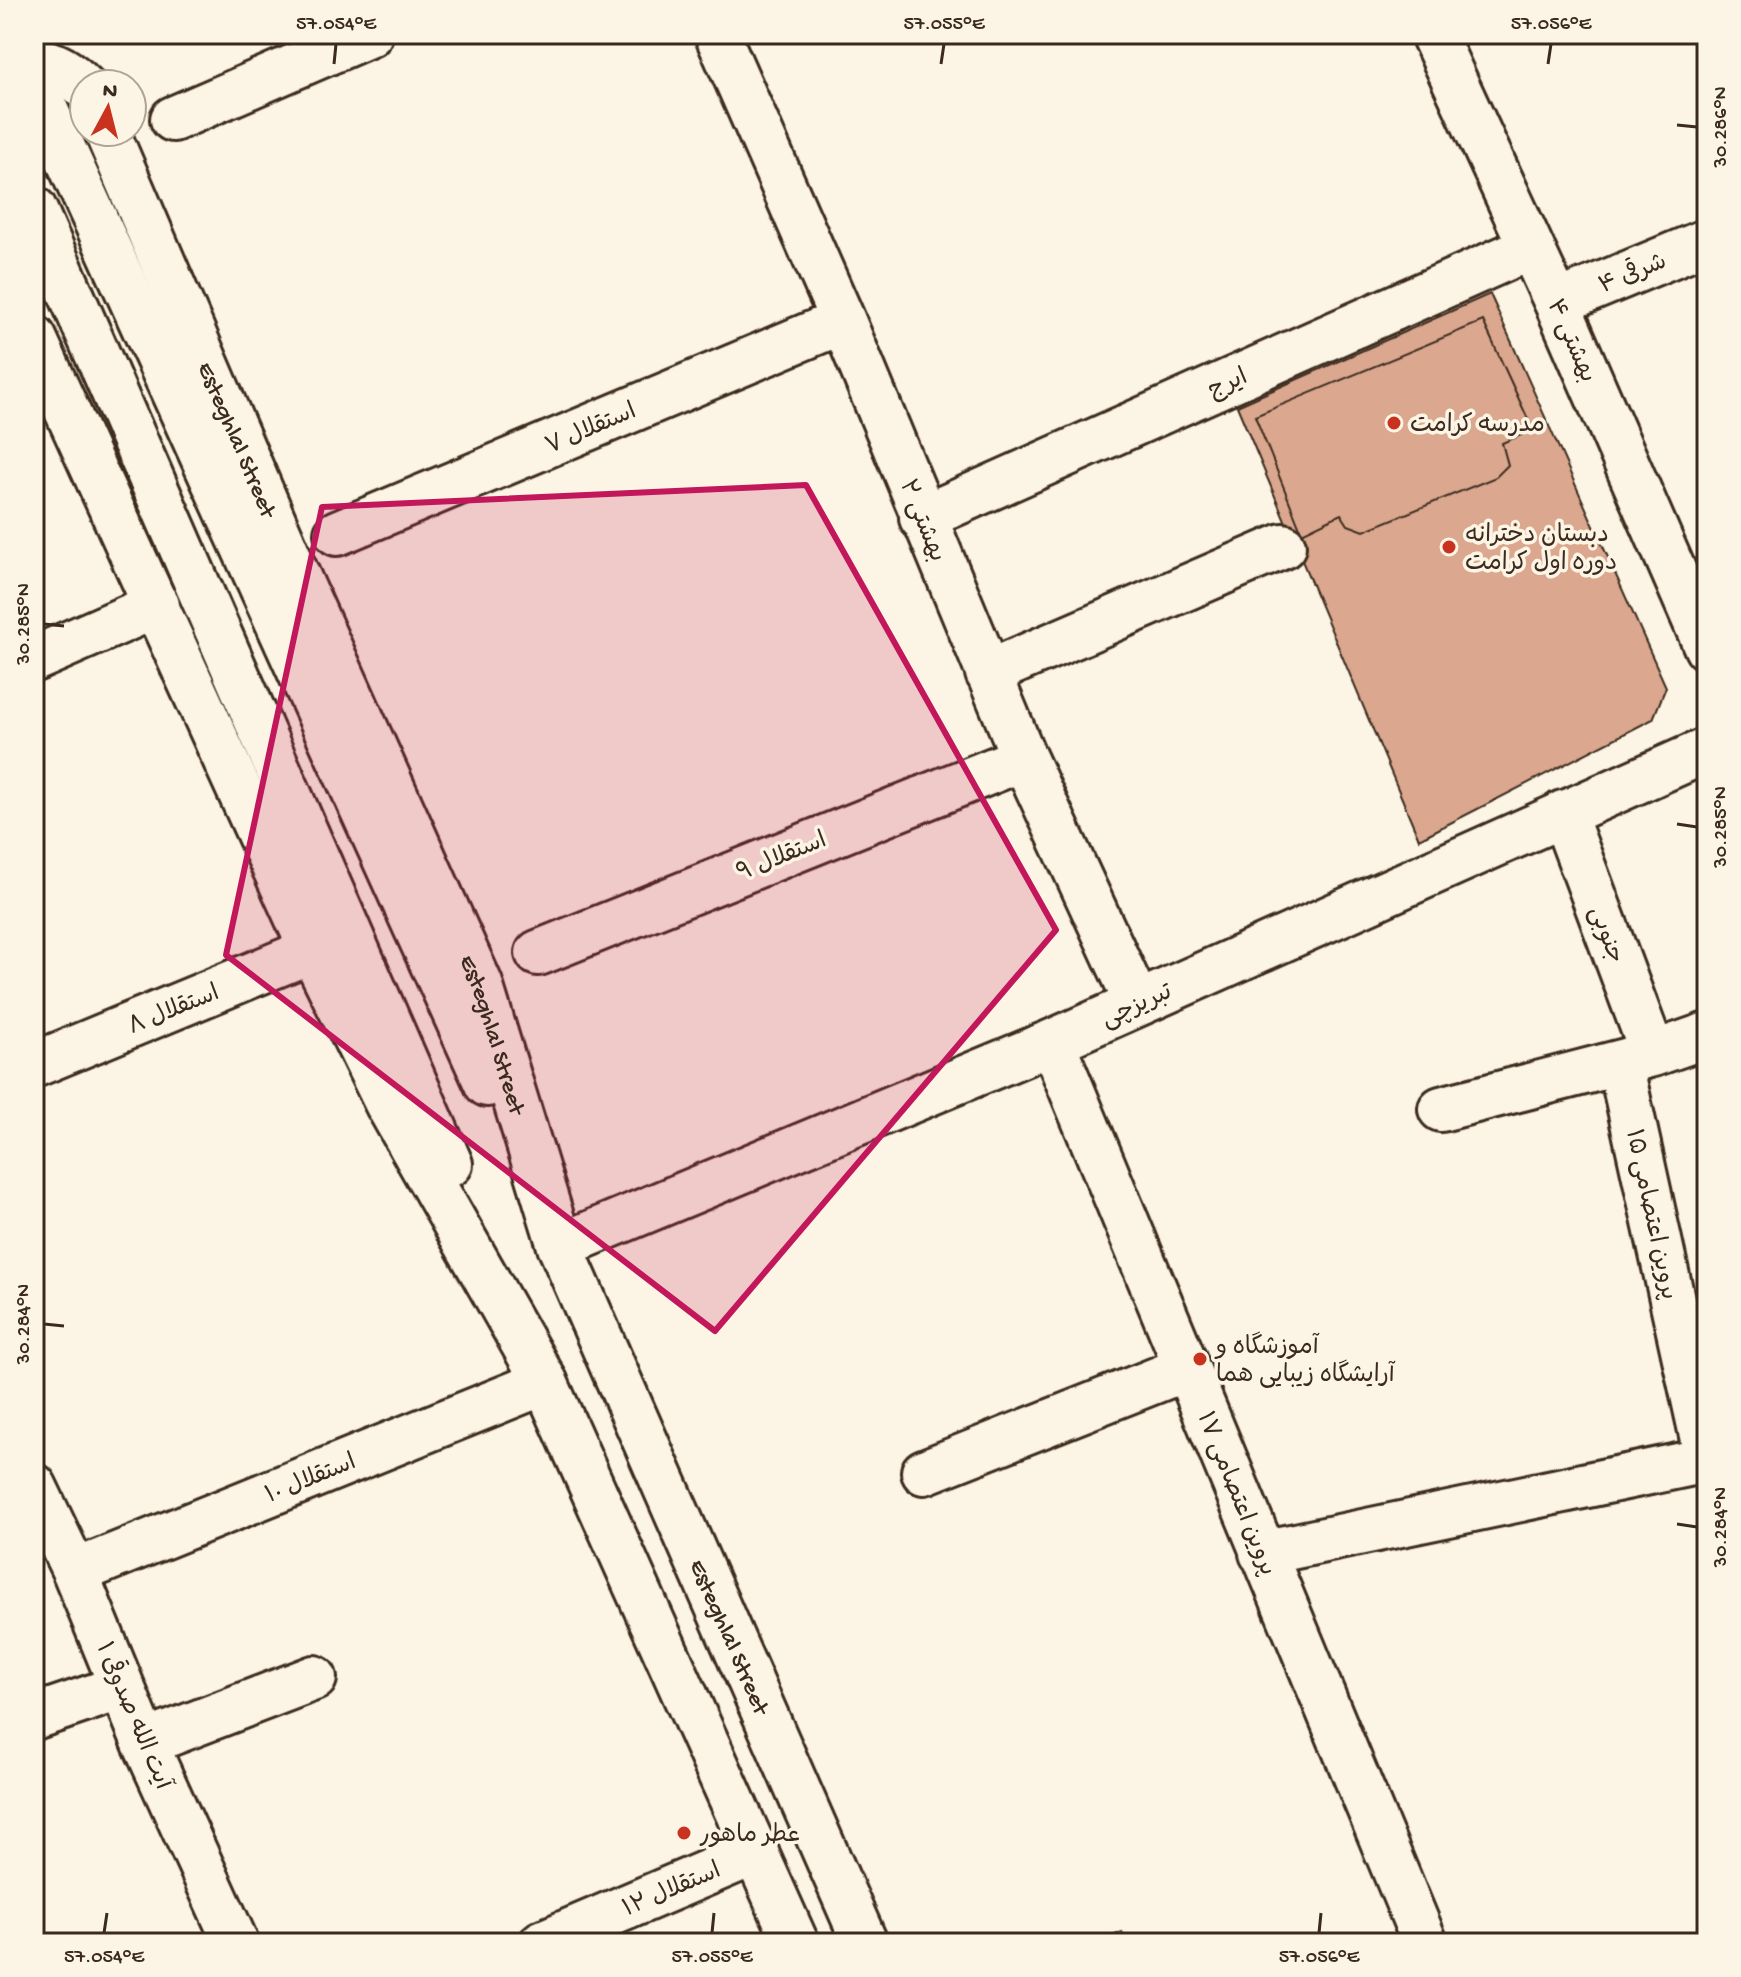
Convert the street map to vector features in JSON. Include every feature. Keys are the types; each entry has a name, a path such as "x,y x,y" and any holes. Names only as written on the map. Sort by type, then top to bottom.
{"street":[{"path":"61,34 77,68"},
{"path":"173,119 370,34"},
{"name":"بهشتی ۲","path":"717,34 843,321 1024,758 1137,1003"},
{"name":"بهشتی ۴","path":"1433,34 1557,303 1707,648"},
{"path":"68,72 47,62 36,76 560,1246"},
{"name":"Esteghlal Street","path":"114,148 288,555 480,984 560,1246 865,1943"},
{"path":"34,209 545,1382 796,1943"},
{"name":"شرقی ۴","path":"1557,303 1707,241"},
{"name":"ایرج","path":"922,518 1531,247"},
{"name":"استقلال ۷","path":"337,533 843,321"},
{"path":"34,338 312,950 388,1105 545,1382"},
{"path":"988,673 1283,546"},
{"path":"34,659 157,605"},
{"name":"تبریزچی","path":"560,1246 1052,1042 1707,750"},
{"name":"استقلال ۹","path":"538,953 1024,758"},
{"name":"جنوبی","path":"1563,813 1637,1059"},
{"name":"استقلال ۸","path":"34,1065 312,950"},
{"path":"1441,1109 1637,1059 1707,1035"},
{"name":"پروین اعتصامی ۱۷","path":"1052,1042 1425,1943"},
{"name":"پروین اعتصامی ۱۵","path":"1637,1059 1707,1459"},
{"path":"924,1472 1187,1368"},
{"name":"استقلال ۱۰","path":"75,1572 545,1382"},
{"path":"1262,1553 1707,1459"},
{"name":"آیت الله صدوقی ۱","path":"34,1486 75,1572 145,1743 236,1943"},
{"path":"145,1743 314,1678"},
{"path":"34,1717 122,1687"},
{"name":"استقلال ۱۲","path":"542,1943 756,1852"}],"highlighted area":[{"path":"806,485 1056,930 715,1331 226,955 322,507"}],"building":[{"name":"دبستان دخترانه دوره اول کرامت","path":"1490,294 1666,687 1653,719 1419,839 1237,406"},
{"name":"مدرسه کرامت","path":"1483,321 1533,430 1502,443 1508,465 1496,477 1364,531 1348,525 1341,514 1302,533 1255,416"},
{"path":"1122,1932 1127,1943 1096,1943"}],"place":[{"name":"مدرسه کرامت","path":"1394,423"},
{"name":"دبستان دخترانه دوره اول کرامت","path":"1449,547"},
{"name":"آموزشگاه و آرایشگاه زیبایی هما","path":"1200,1359"},
{"name":"عطر ماهور","path":"684,1833"}]}
